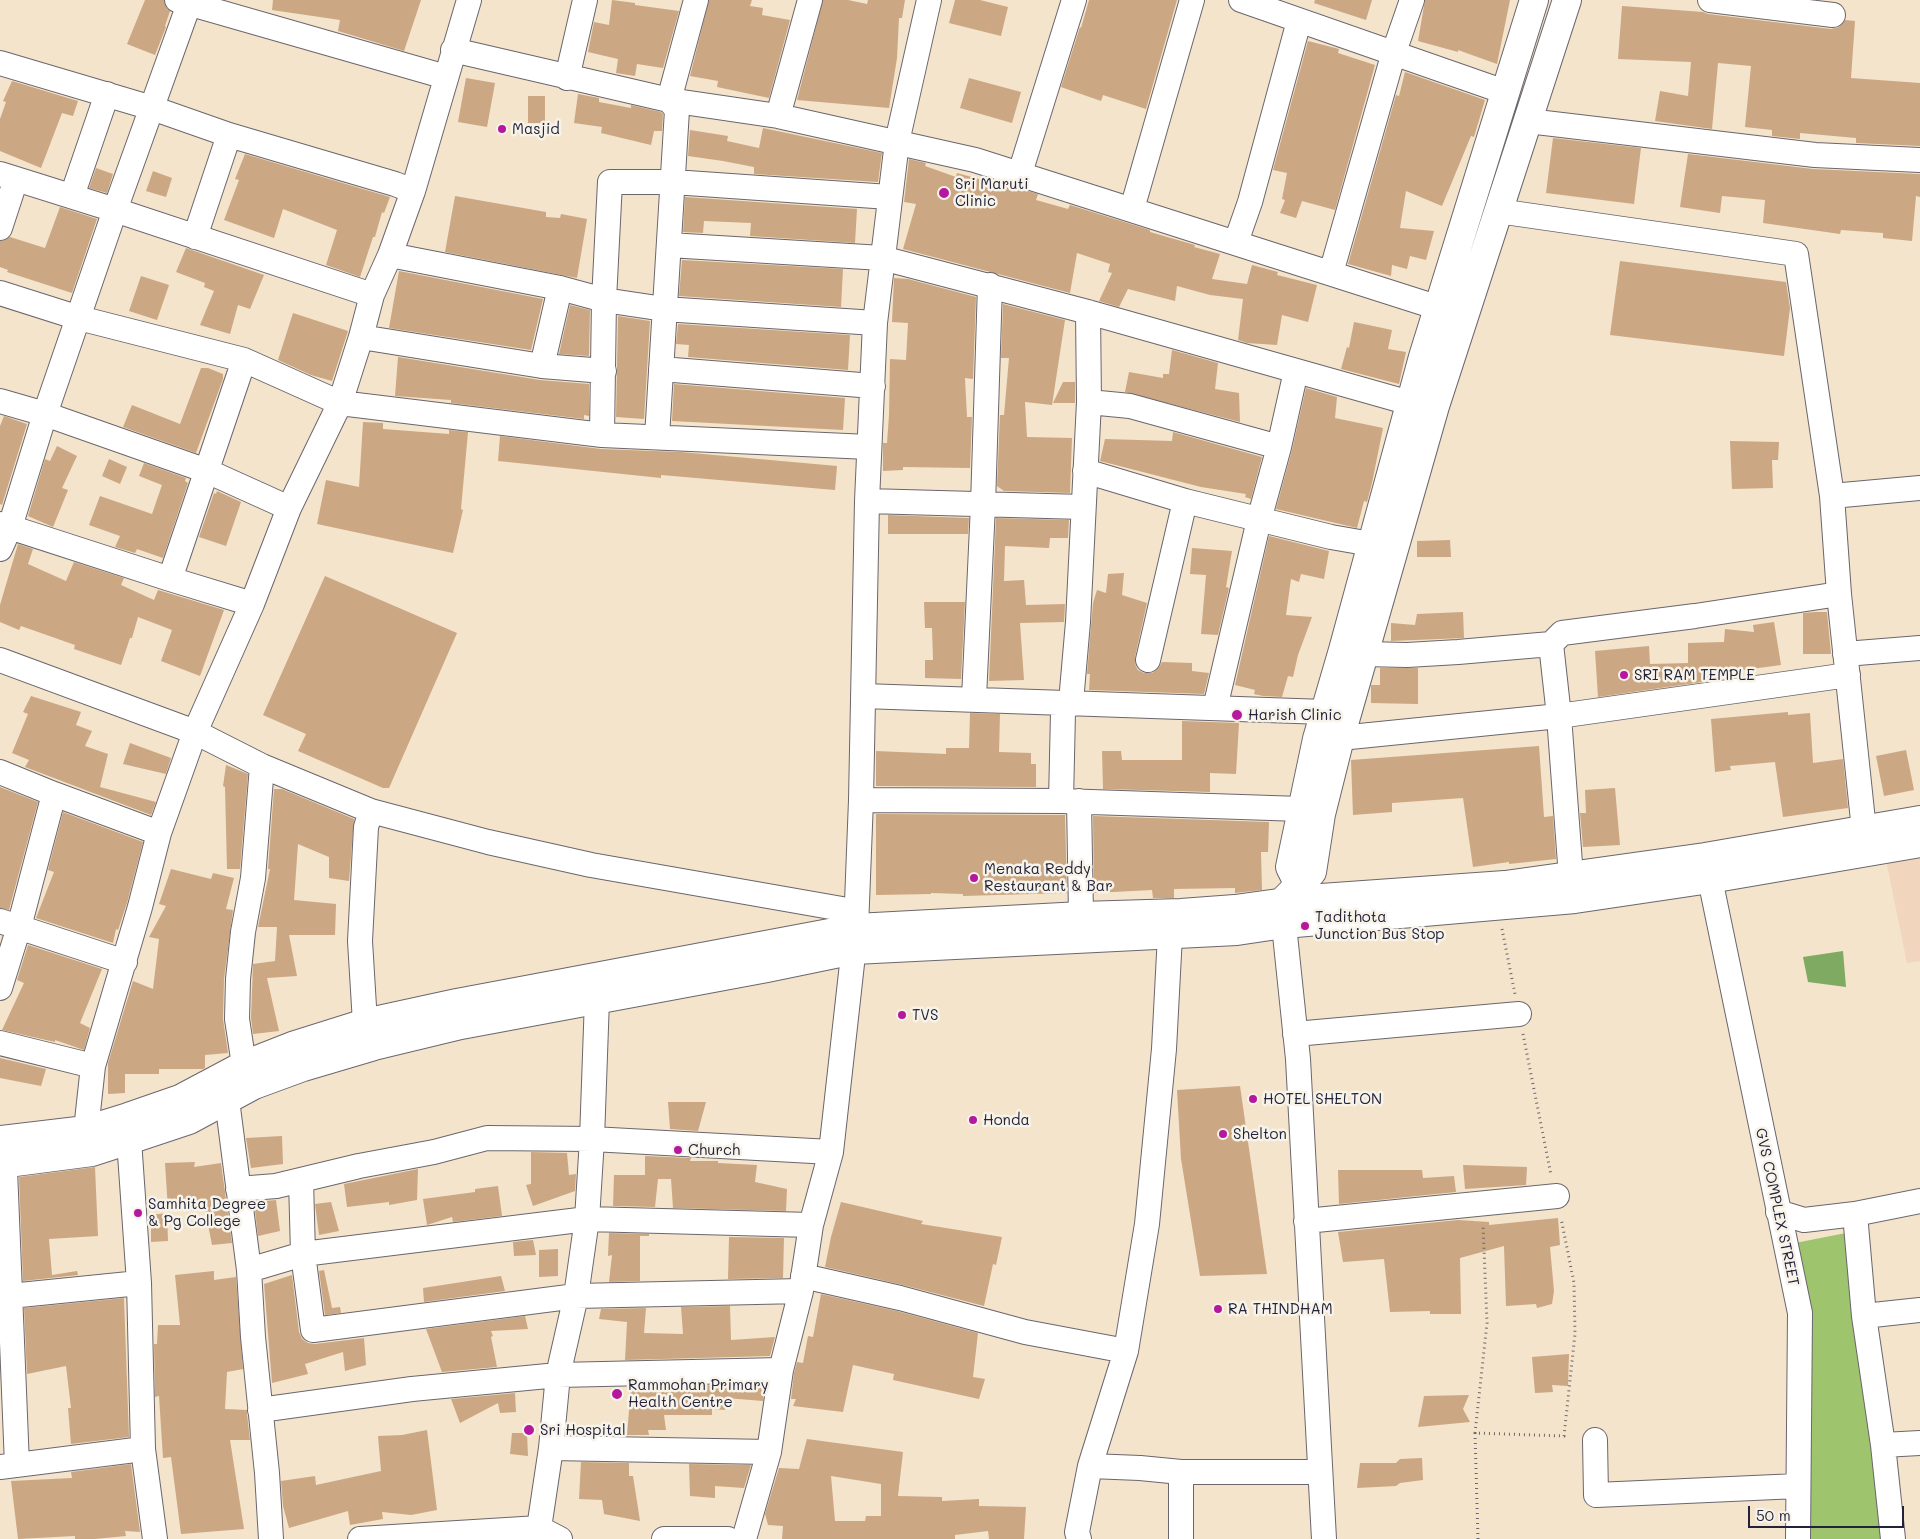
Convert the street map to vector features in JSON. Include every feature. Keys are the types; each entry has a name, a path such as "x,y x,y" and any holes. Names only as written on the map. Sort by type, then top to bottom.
{"main road":[{"path":"1288,903 1290,867 1301,809 1325,712 1410,403 1469,206 1534,0"},
{"path":"2,1152 92,1152 189,1120 254,1085 294,1070 374,1046 462,1025 597,999 855,939 1170,935 1237,931 1288,903 1312,872 1321,814 1340,738 1435,406 1567,0"},
{"path":"1288,903 1498,906 1575,899 1710,879 1866,841 1920,820"},
{"path":"2,1152 86,1130 180,1099 244,1065 296,1045 365,1023 456,1003 855,939 1081,916 1181,913 1505,885 1705,857 1866,841 1920,843"}],"street":[{"path":"86,1130 92,1066 125,962 159,833 195,732 252,604 289,508 340,403 372,295 390,255 413,191 468,0"},
{"path":"567,78 585,0"},
{"path":"669,100 696,0"},
{"path":"778,116 810,0"},
{"path":"744,1539 769,1452 780,1370 802,1283 811,1225 831,1152 855,939 861,800 867,501 876,323 896,142 929,0"},
{"path":"1020,173 1074,0"},
{"path":"1132,209 1192,0"},
{"path":"1241,0 1505,92"},
{"path":"1330,273 1394,52 1412,0"},
{"path":"1710,0 1833,15"},
{"path":"0,549 5,525 46,414 115,210 152,108 183,2 446,77"},
{"path":"1236,242 1250,202 1299,20"},
{"path":"453,50 567,78 669,100 778,116 975,160 1439,308"},
{"path":"0,63 107,94 229,135 413,191"},
{"path":"72,196 107,94"},
{"path":"657,437 677,110 669,100"},
{"path":"1528,121 1815,155 1920,160"},
{"path":"195,237 229,135"},
{"path":"0,228 8,176 372,295"},
{"path":"602,435 604,300 610,182 673,182 889,197"},
{"path":"1498,211 1796,254 1832,496 1839,594 1866,841"},
{"path":"669,245 882,258 990,285 1410,403"},
{"path":"390,255 560,288 604,300 664,309 876,323"},
{"path":"974,698 983,505 990,285"},
{"path":"542,366 560,288"},
{"path":"2,299 244,360 340,403 602,435 869,448"},
{"path":"1081,916 1063,712 1071,702 1078,622 1089,402 1088,312"},
{"path":"361,337 542,366 604,371"},
{"path":"170,580 244,360"},
{"path":"660,369 873,386"},
{"path":"1215,708 1296,371"},
{"path":"0,401 46,414 207,471 289,508"},
{"path":"1089,402 1130,406 1279,447"},
{"path":"1085,471 1185,501 1259,520 1331,537 1371,544"},
{"path":"1832,496 1920,488"},
{"path":"867,501 1083,507"},
{"path":"1148,660 1185,501"},
{"path":"5,525 170,580 252,604"},
{"path":"1363,654 1424,654 1551,644 1562,633 1695,616 1839,594"},
{"path":"1551,644 1559,716 1571,876"},
{"path":"1340,738 1559,716 1847,664 1920,648"},
{"path":"0,660 195,732 262,766 371,811 488,842 591,865 842,909 855,939"},
{"path":"863,696 974,698 1325,712"},
{"path":"244,1065 237,1019 238,978 243,932 253,878 262,766"},
{"path":"0,772 159,833"},
{"path":"0,988 10,924 54,794"},
{"path":"861,800 1070,801 1301,809"},
{"path":"365,1023 360,941 366,827 371,811"},
{"name":"GVS COMPLEX STREET","path":"1710,879 1800,1313 1798,1539"},
{"path":"1288,903 1324,1539"},
{"path":"10,924 125,962"},
{"path":"1079,1539 1078,1532 1090,1466 1126,1351 1147,1224 1164,1048 1170,935"},
{"path":"539,1533 551,1448 558,1375 576,1296 587,1219 597,999"},
{"path":"1295,1034 1519,1014"},
{"path":"0,1043 92,1066"},
{"path":"227,1100 249,1270 252,1337 271,1539"},
{"path":"238,1189 276,1186 359,1166 434,1152 487,1138 592,1139 831,1152"},
{"path":"130,1140 139,1282 143,1449 155,1539"},
{"path":"2,1152 4,1245 10,1296 8,1466 143,1449"},
{"path":"301,1180 303,1254 313,1330 576,1296 802,1283 900,1298 1025,1332 1126,1351"},
{"path":"1306,1221 1557,1196"},
{"path":"1778,1212 1804,1220 1855,1214 1920,1201"},
{"path":"1855,1214 1864,1316 1883,1445 1893,1539"},
{"path":"249,1270 303,1254 587,1219 811,1225"},
{"path":"10,1296 139,1282"},
{"path":"1864,1316 1920,1310"},
{"path":"260,1410 412,1389 558,1375 780,1370"},
{"path":"1595,1440 1596,1495 1798,1486"},
{"path":"1883,1445 1920,1443"},
{"path":"551,1448 769,1452"},
{"path":"1090,1466 1181,1472 1319,1472"},
{"path":"1181,1472 1181,1539"},
{"path":"360,1539 539,1533 560,1539"},
{"path":"664,1539 728,1539"}],"path":[{"path":"1475,1433 1564,1436 1575,1334 1574,1283 1557,1196 1549,1168 1498,906"},
{"path":"1478,1539 1475,1433 1487,1323 1482,1204"}],"shaded area":[{"path":"1920,843 1920,961 1907,963 1884,850"}],"green space":[{"path":"1843,951 1846,987 1808,982 1803,957"},
{"path":"1851,1232 1891,1539 1800,1539 1785,1245"}],"building":[{"path":"145,0 164,0 167,9 170,11 155,55 127,44"},
{"path":"273,0 421,0 404,51 338,31 340,20 272,10"},
{"path":"612,0 679,11 663,68 637,64 635,76 616,73 618,59 588,52 594,22 609,25"},
{"path":"709,0 752,0 750,6 763,8 762,15 790,20 769,98 717,87 718,81 690,76"},
{"path":"823,0 848,0 867,4 868,0 905,0 902,18 899,18 897,58 889,108 797,100"},
{"path":"955,0 980,0 1008,7 1001,36 949,23"},
{"path":"1089,0 1177,0 1146,109 1103,95 1101,101 1061,87"},
{"path":"1315,0 1372,0 1366,20 1314,3"},
{"path":"1425,0 1510,0 1497,64 1458,50 1458,52 1418,41"},
{"path":"1622,6 1703,12 1831,29 1839,27 1845,20 1855,21 1851,78 1920,83 1920,146 1856,143 1856,138 1800,133 1800,139 1772,136 1772,130 1745,127 1751,66 1718,63 1712,129 1655,121 1660,91 1688,96 1691,62 1618,59"},
{"path":"1308,41 1339,49 1338,53 1375,65 1335,210 1302,201 1296,218 1280,213 1285,200 1282,199 1287,173 1273,170"},
{"path":"1405,72 1485,100 1474,137 1471,136 1442,206 1406,191 1400,228 1434,231 1426,260 1410,256 1407,269 1392,265 1391,276 1348,264 1396,95 1399,96"},
{"path":"466,78 495,83 487,127 458,122"},
{"path":"969,78 1021,92 1012,123 960,108"},
{"path":"12,81 78,101 73,116 62,113 41,168 0,151 0,119 6,102 3,101"},
{"path":"578,94 599,98 599,102 631,108 631,105 661,112 663,114 662,131 654,131 651,145 601,133 602,127 574,123"},
{"path":"528,96 545,96 545,123 528,123"},
{"path":"763,128 882,153 878,182 754,174 754,167 688,156 690,130 728,136 727,141 759,148"},
{"path":"1553,138 1641,148 1634,204 1546,193"},
{"path":"245,154 390,197 384,213 382,212 360,277 326,265 337,230 283,209 274,238 224,220 239,180 235,179"},
{"path":"1688,154 1813,169 1920,174 1920,197 1916,196 1912,241 1883,238 1883,233 1841,230 1840,234 1763,223 1765,200 1722,196 1720,213 1680,207"},
{"path":"909,159 926,163 925,166 956,177 957,173 986,181 987,178 1038,194 1036,200 1068,209 1070,205 1220,254 1212,279 1247,284 1252,265 1278,272 1277,275 1317,285 1308,322 1282,315 1277,345 1247,343 1238,340 1243,299 1210,295 1177,286 1175,301 1128,289 1119,307 1099,301 1112,273 1108,272 1110,264 1077,253 1070,293 903,249 916,204 904,202"},
{"path":"96,168 113,174 107,193 89,188"},
{"path":"153,171 172,178 166,197 146,191"},
{"path":"455,196 546,212 546,217 560,218 561,214 587,219 577,278 445,252"},
{"path":"685,197 857,209 855,243 750,236 751,223 704,221 703,233 683,232"},
{"path":"60,207 97,219 72,293 7,272 8,270 0,267 0,241 10,237 45,248"},
{"path":"186,248 264,275 250,309 238,305 230,334 200,325 214,291 204,287 205,283 176,272"},
{"path":"682,260 843,269 841,307 679,296"},
{"path":"1620,261 1786,282 1790,308 1784,356 1610,335"},
{"path":"399,271 543,299 531,350 389,328"},
{"path":"141,276 169,285 157,320 129,311"},
{"path":"894,278 908,279 976,297 973,379 965,378 967,417 972,417 970,468 903,467 903,470 883,471 883,443 887,443 889,415 890,359 906,360 908,323 892,322"},
{"path":"1003,304 1065,320 1052,405 1025,402 1027,437 1072,438 1070,493 1004,491 997,486 1000,415 1004,415 1009,358 1001,358"},
{"path":"570,305 590,310 589,356 559,354"},
{"path":"293,313 348,331 332,381 311,375 278,360"},
{"path":"618,316 650,321 644,419 616,417"},
{"path":"1354,322 1392,330 1388,349 1406,352 1399,384 1341,369 1347,347 1349,348"},
{"path":"678,324 850,335 848,370 688,357 689,345 676,344"},
{"path":"1172,350 1218,363 1215,389 1239,393 1240,422 1125,392 1129,372 1163,378 1163,374 1169,374"},
{"path":"398,357 540,380 589,384 589,416 584,415 584,419 451,403 451,400 395,396"},
{"path":"201,368 208,368 223,374 223,379 196,453 123,427 132,405 180,424"},
{"path":"1063,382 1075,382 1075,403 1053,403"},
{"path":"674,384 845,398 843,430 672,421"},
{"path":"1306,388 1337,397 1335,418 1383,428 1372,483 1367,502 1364,501 1357,528 1276,509"},
{"path":"4,416 27,424 2,505 0,504 0,426"},
{"path":"363,422 383,423 383,429 449,434 449,430 468,432 461,509 463,510 453,553 317,524 326,480 359,487"},
{"path":"1173,432 1262,457 1251,499 1245,497 1246,494 1201,487 1100,461 1105,439 1172,441"},
{"path":"500,436 601,449 681,452 837,466 835,490 661,475 661,478 498,461"},
{"path":"1730,441 1779,442 1778,460 1772,460 1773,488 1732,489"},
{"path":"57,446 77,456 62,488 68,490 53,527 28,516 45,459 50,461"},
{"path":"109,459 127,467 120,484 102,476"},
{"path":"144,463 186,478 185,481 188,483 163,558 137,549 135,553 115,547 120,536 89,525 100,496 152,514 162,485 139,476"},
{"path":"217,491 241,502 226,546 199,537 214,493 216,494"},
{"path":"888,515 969,518 968,534 888,534"},
{"path":"996,518 1069,520 1068,538 1050,538 1049,548 1005,546 1004,581 1024,580 1026,605 1065,604 1064,622 1020,623 1024,680 989,681"},
{"path":"1269,536 1329,551 1324,579 1301,574 1299,582 1291,579 1286,615 1312,617 1298,655 1293,677 1288,676 1282,697 1254,694 1255,690 1235,685"},
{"path":"1450,540 1451,557 1417,557 1417,541"},
{"path":"18,544 33,549 28,564 66,581 74,562 124,578 121,585 154,600 158,590 224,610 200,676 161,661 172,630 138,617 121,665 74,649 75,645 21,626 19,630 0,622 0,605"},
{"path":"1192,548 1232,551 1226,587 1229,588 1218,635 1201,634 1206,575 1190,574"},
{"path":"1124,573 1122,595 1147,603 1135,657 1135,664 1138,670 1144,673 1152,673 1158,669 1162,662 1192,663 1192,671 1209,673 1204,694 1089,690 1090,674 1087,674 1093,603 1097,590 1106,593 1108,574"},
{"path":"325,576 457,633 389,788 383,788 298,751 306,734 263,715"},
{"path":"924,602 965,602 961,679 925,678 925,660 933,660 932,628 925,628"},
{"path":"1463,612 1464,638 1391,641 1391,623 1415,625 1417,614"},
{"path":"1827,612 1831,654 1803,654 1803,613"},
{"path":"1774,622 1781,665 1736,671 1708,668 1709,681 1598,697 1595,651 1649,646 1650,664 1688,663 1688,643 1724,642 1725,629 1754,632 1753,625"},
{"path":"1380,668 1418,668 1418,704 1371,703 1371,685 1380,685"},
{"path":"31,696 81,712 76,725 92,731 85,746 108,754 100,787 156,802 151,815 25,767 29,760 12,753 28,714 23,712"},
{"path":"1788,712 1788,715 1810,713 1813,763 1843,759 1848,808 1783,817 1775,762 1730,766 1731,770 1715,772 1711,719"},
{"path":"970,713 1000,714 999,752 1031,753 1031,764 1036,764 1036,787 876,786 876,751 946,754 946,748 969,748"},
{"path":"1182,721 1239,723 1236,774 1210,773 1210,792 1103,789 1102,751 1121,751 1122,760 1182,760"},
{"path":"130,743 171,758 166,774 123,764"},
{"path":"1539,746 1544,817 1553,816 1556,859 1509,864 1509,862 1473,867 1463,798 1392,803 1392,812 1353,815 1351,760"},
{"path":"1906,750 1914,790 1884,796 1876,756"},
{"path":"226,765 248,774 240,869 227,869 225,787 223,786"},
{"path":"0,787 38,802 9,910 0,908"},
{"path":"1615,788 1620,845 1583,847 1580,813 1586,813 1585,790"},
{"path":"274,789 282,789 354,819 349,881 329,878 329,857 298,844 294,900 336,904 335,935 289,935 297,976 267,978 279,1031 253,1034 251,1018 253,964 275,961 277,927 258,927 270,869 268,869"},
{"path":"63,812 143,842 127,903 118,930 116,929 113,943 36,918 54,872 48,870"},
{"path":"876,814 1065,815 1067,893 963,896 963,894 931,893 876,895"},
{"path":"1093,816 1269,822 1268,852 1261,852 1262,890 1235,893 1235,888 1174,889 1174,898 1153,898 1152,890 1094,893"},
{"path":"171,869 211,879 213,873 234,878 226,909 233,910 224,979 223,1019 228,1053 205,1055 205,1068 203,1069 159,1069 159,1074 125,1074 125,1093 108,1094 108,1063 133,981 153,989 159,939 149,937 166,906 159,904"},
{"path":"28,945 102,969 80,1023 90,1028 84,1050 55,1040 55,1042 2,1030 24,983 17,980"},
{"path":"0,1058 46,1069 41,1086 0,1078"},
{"path":"1240,1086 1267,1274 1200,1276 1181,1159 1177,1090"},
{"path":"668,1102 706,1102 698,1131 670,1129"},
{"path":"282,1136 283,1164 251,1168 246,1138"},
{"path":"531,1152 567,1153 569,1175 576,1174 575,1191 533,1206 526,1185 531,1184"},
{"path":"645,1156 691,1158 690,1161 718,1161 718,1163 757,1165 755,1182 787,1189 786,1211 673,1208 671,1179 658,1179 655,1207 613,1206 614,1175 645,1175"},
{"path":"195,1162 194,1167 221,1163 232,1243 212,1245 205,1209 168,1210 165,1163"},
{"path":"1463,1165 1527,1167 1526,1185 1465,1189"},
{"path":"95,1167 98,1236 49,1239 52,1275 77,1271 78,1275 23,1281 19,1177"},
{"path":"418,1169 417,1200 389,1205 389,1202 347,1207 344,1184"},
{"path":"1338,1170 1422,1170 1423,1178 1454,1176 1456,1192 1339,1204"},
{"path":"498,1186 502,1216 453,1222 452,1217 427,1225 423,1199 475,1192 475,1189"},
{"path":"276,1200 280,1231 258,1236 254,1202"},
{"path":"331,1202 339,1231 319,1235 315,1204"},
{"path":"841,1202 923,1221 921,1224 1002,1237 996,1265 993,1264 984,1306 825,1267"},
{"path":"167,1213 168,1241 151,1242 151,1215"},
{"path":"1558,1218 1560,1245 1550,1247 1554,1291 1552,1304 1537,1308 1536,1304 1506,1306 1504,1246 1460,1258 1461,1314 1430,1314 1430,1311 1390,1312 1384,1259 1343,1262 1338,1232 1458,1220 1489,1222 1489,1225"},
{"path":"609,1233 649,1234 649,1236 640,1236 640,1281 609,1282 612,1255 608,1256"},
{"path":"729,1237 784,1238 783,1278 728,1279"},
{"path":"533,1240 536,1255 514,1256 513,1242"},
{"path":"558,1249 558,1276 539,1277 539,1250"},
{"path":"324,1270 332,1308 340,1307 341,1313 325,1315 319,1271"},
{"path":"214,1271 214,1280 236,1277 243,1369 227,1372 225,1409 247,1410 250,1440 230,1440 244,1529 181,1534 171,1457 163,1458 159,1396 155,1397 154,1344 157,1344 158,1325 180,1325 175,1275"},
{"path":"292,1275 299,1332 302,1339 308,1343 315,1344 364,1338 366,1365 345,1371 343,1352 305,1364 308,1374 272,1383 264,1284"},
{"path":"501,1276 505,1291 424,1302 423,1288"},
{"path":"821,1294 897,1311 978,1333 973,1377 985,1379 979,1399 893,1380 894,1374 853,1365 843,1412 793,1406 796,1399 791,1399 794,1373 797,1362 803,1363 808,1336 813,1337"},
{"path":"124,1298 129,1437 71,1444 68,1408 71,1408 66,1366 27,1374 24,1308"},
{"path":"730,1306 731,1340 775,1337 770,1356 625,1360 627,1322 599,1319 601,1309 646,1308 644,1333 683,1334 681,1307"},
{"path":"525,1316 528,1329 491,1331 497,1367 442,1372 426,1329"},
{"path":"1569,1354 1568,1386 1552,1385 1553,1392 1535,1393 1532,1357"},
{"path":"765,1384 763,1401 726,1398 725,1410 712,1409 712,1415 664,1415 666,1430 648,1430 649,1435 627,1435 631,1387"},
{"path":"515,1393 516,1412 500,1413 498,1403 460,1423 451,1399"},
{"path":"1469,1395 1463,1409 1470,1422 1418,1427 1424,1396"},
{"path":"427,1430 437,1510 411,1515 382,1512 383,1519 350,1525 348,1511 289,1528 283,1506 281,1481 315,1476 316,1485 381,1471 378,1436 402,1435"},
{"path":"512,1433 527,1433 528,1456 510,1454"},
{"path":"807,1439 903,1452 898,1496 942,1497 942,1501 979,1499 979,1506 1026,1507 1024,1539 989,1539 988,1531 955,1535 955,1539 782,1539 783,1526 768,1525 765,1514 779,1468 799,1469","holes":["831,1476 881,1484 881,1516 866,1516 865,1521 835,1521"]},
{"path":"1422,1458 1423,1480 1400,1483 1396,1486 1357,1488 1360,1463 1396,1463 1400,1459"},
{"path":"581,1462 629,1463 629,1476 633,1476 640,1521 604,1514 602,1500 579,1499"},
{"path":"131,1464 140,1532 125,1531 126,1536 95,1539 75,1539 75,1536 18,1539 11,1481 72,1478 71,1472"},
{"path":"689,1464 751,1465 744,1488 715,1486 715,1498 690,1496"}],"place":[{"name":"Masjid","path":"502,129"},
{"name":"Sri Maruti Clinic","path":"944,193"},
{"name":"SRI RAM TEMPLE","path":"1624,675"},
{"name":"Harish Clinic","path":"1237,715"},
{"name":"Menaka Reddy Restaurant & Bar","path":"974,878"},
{"name":"Tadithota Junction Bus Stop","path":"1305,926"},
{"name":"TVS","path":"902,1015"},
{"name":"HOTEL SHELTON","path":"1253,1099"},
{"name":"Honda","path":"973,1120"},
{"name":"Shelton","path":"1223,1134"},
{"name":"Church","path":"678,1150"},
{"name":"Samhita Degree & Pg College","path":"138,1213"},
{"name":"RA THINDHAM","path":"1218,1309"},
{"name":"Rammohan Primary Health Centre","path":"617,1394"},
{"name":"Sri Hospital","path":"529,1430"}]}
